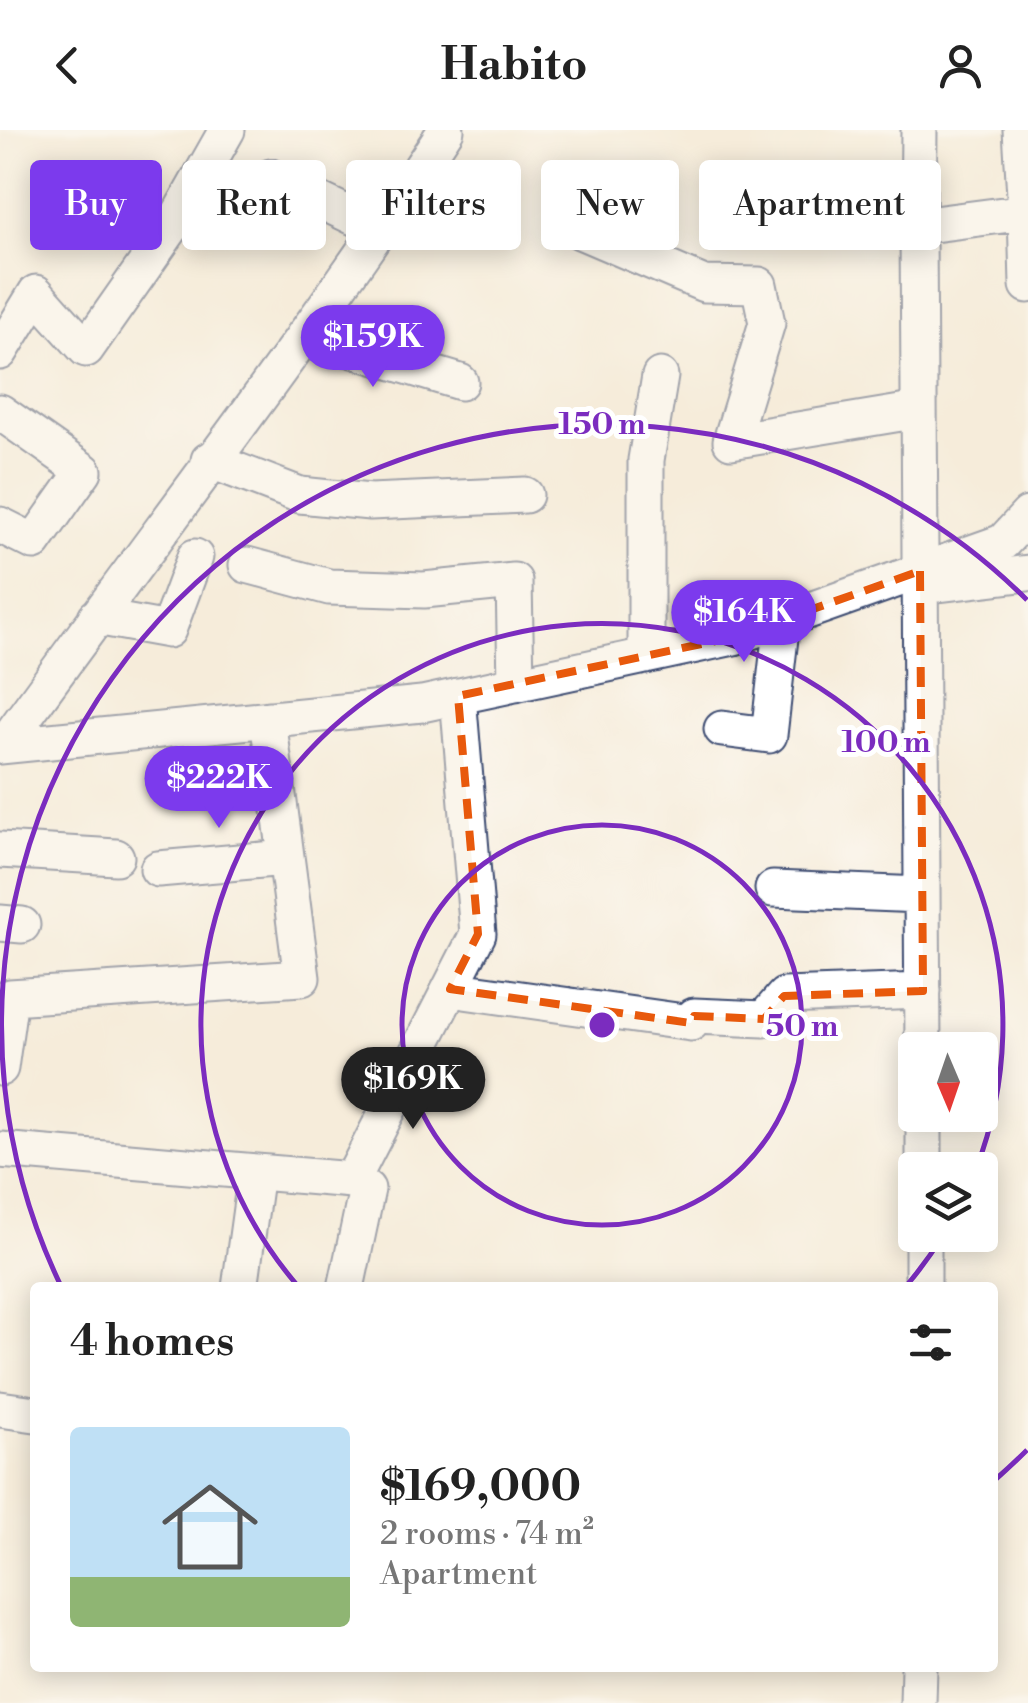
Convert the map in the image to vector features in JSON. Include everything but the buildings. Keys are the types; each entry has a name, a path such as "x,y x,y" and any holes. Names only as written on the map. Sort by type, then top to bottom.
{"street":[{"path":"0,352 36,293 86,349 175,222 227,130"},
{"path":"426,160 446,130"},
{"path":"919,130 919,160"},
{"path":"1022,130 1028,285"},
{"path":"941,223 1026,212"},
{"path":"2,745 366,250"},
{"path":"623,250 704,284 759,285 766,323 731,440 920,410"},
{"path":"918,250 923,1032"},
{"path":"304,335 460,382"},
{"path":"646,656 646,460 660,376"},
{"path":"0,412 84,471 34,542 0,525"},
{"path":"210,460 300,495 404,502 525,495"},
{"path":"2,745 458,696 734,637 921,578 1002,542 1028,515"},
{"path":"96,617 168,630 195,556"},
{"path":"247,566 329,586 424,590 514,581 516,684"},
{"path":"921,578 1028,573"},
{"path":"722,728 769,735 782,620"},
{"path":"352,1180 478,934 458,696"},
{"path":"0,1068 10,997 302,978 268,719"},
{"path":"0,850 116,857"},
{"path":"158,869 286,858"},
{"path":"773,888 922,895"},
{"path":"450,989 691,1024 694,1016 764,1019 784,996 923,992"},
{"path":"0,1150 352,1180 367,1189 347,1282"},
{"path":"241,1282 256,1172"},
{"path":"923,1252 923,1282"},
{"path":"0,1409 30,1413"},
{"path":"918,1703 919,1672"}],"highlighted area":[{"path":"920,571 923,991 784,996 764,1019 694,1016 691,1023 450,989 478,934 458,696 734,637"}]}
